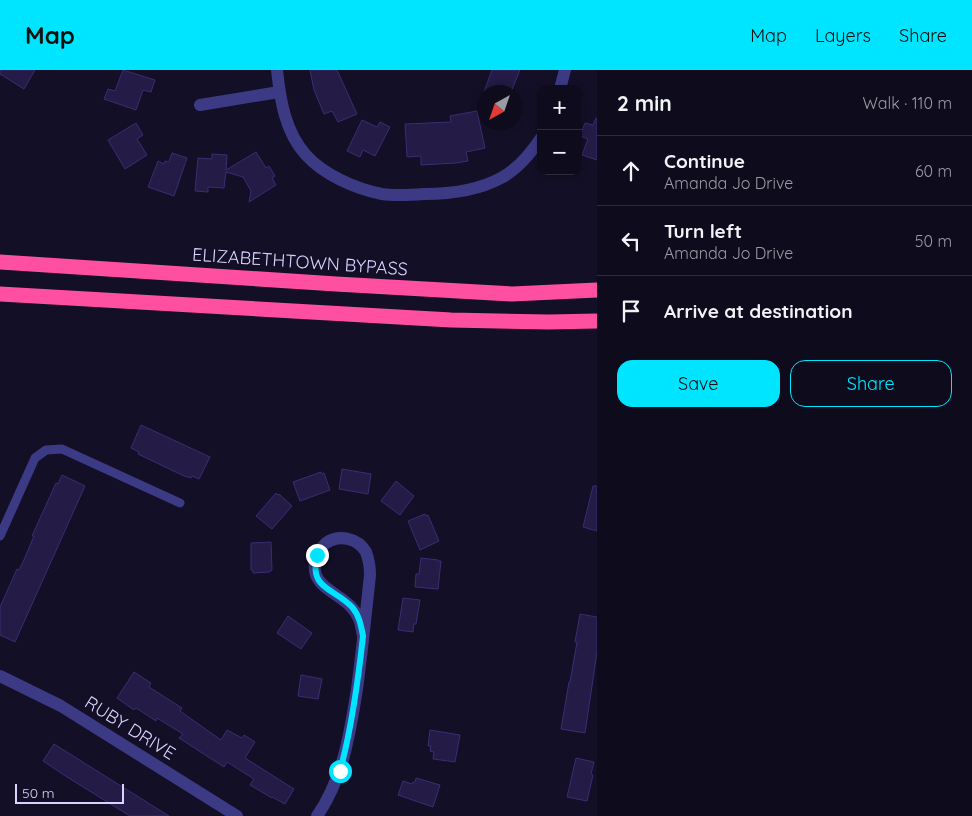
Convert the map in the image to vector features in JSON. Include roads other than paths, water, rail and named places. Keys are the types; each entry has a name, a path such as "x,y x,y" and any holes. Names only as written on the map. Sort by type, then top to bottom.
{"highway":[{"name":"ELIZABETHTOWN BYPASS","path":"0,262 504,294 597,290"},
{"path":"0,294 451,320 597,321"}],"street":[{"path":"277,70 279,92 286,118 298,144 306,156 338,180 350,185 382,194 440,194 472,189 488,184 516,168 537,143"},
{"path":"561,85 565,70"},
{"path":"200,105 279,92"},
{"path":"318,816 333,788 345,753 353,714 363,636 370,575 370,562 358,542 348,538 337,538 321,548 314,566 315,572 326,589 345,601 358,615 363,636"},
{"name":"RUBY DRIVE","path":"0,676 61,706 237,816"}],"lane":[{"path":"0,536 35,458 46,450 62,449 180,503"}]}
